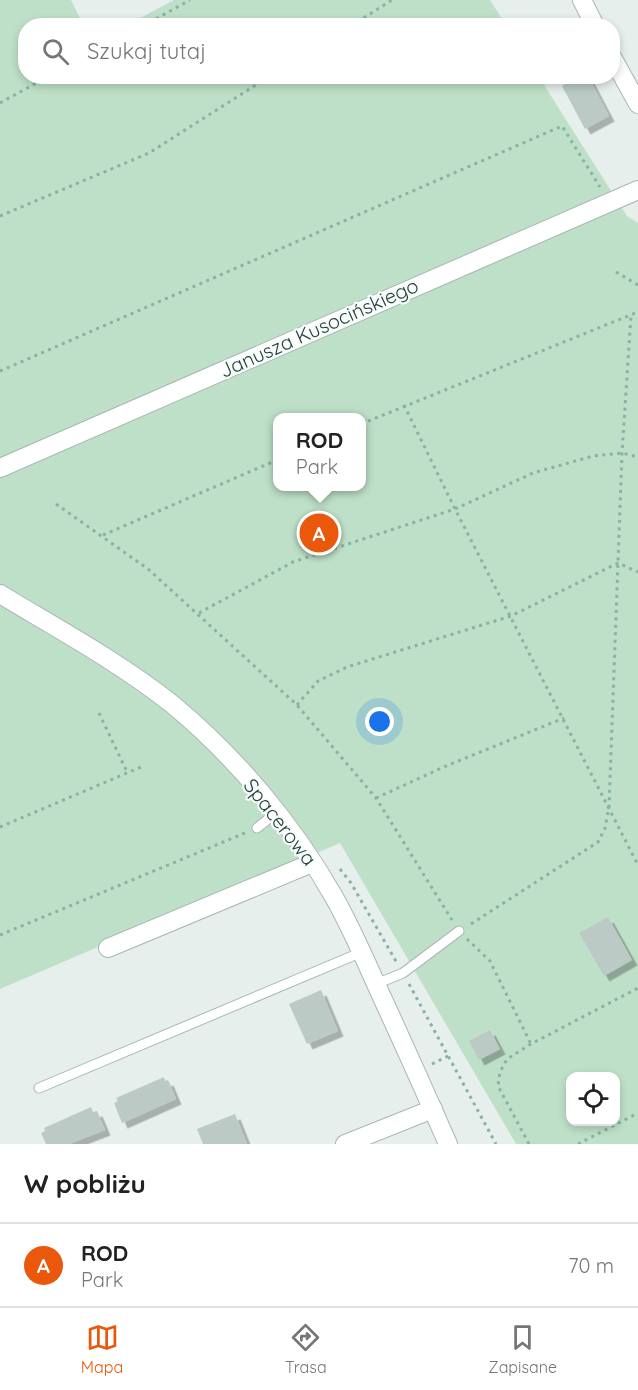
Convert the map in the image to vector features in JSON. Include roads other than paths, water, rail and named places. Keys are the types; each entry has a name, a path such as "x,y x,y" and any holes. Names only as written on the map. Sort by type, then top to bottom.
{"street":[{"path":"582,0 592,18"},
{"path":"620,71 638,104"},
{"name":"Janusza Kusocińskiego","path":"0,468 638,190"},
{"name":"Spacerowa","path":"0,594 131,674 171,704 228,758 277,812 334,898 362,952 448,1144"},
{"path":"108,948 312,863"},
{"path":"345,1144 433,1109"}],"lane":[{"path":"257,828 277,812"},
{"path":"376,984 403,972 459,932"},
{"path":"39,1088 362,952"}],"place":[{"name":"ROD","path":"319,533"}]}
